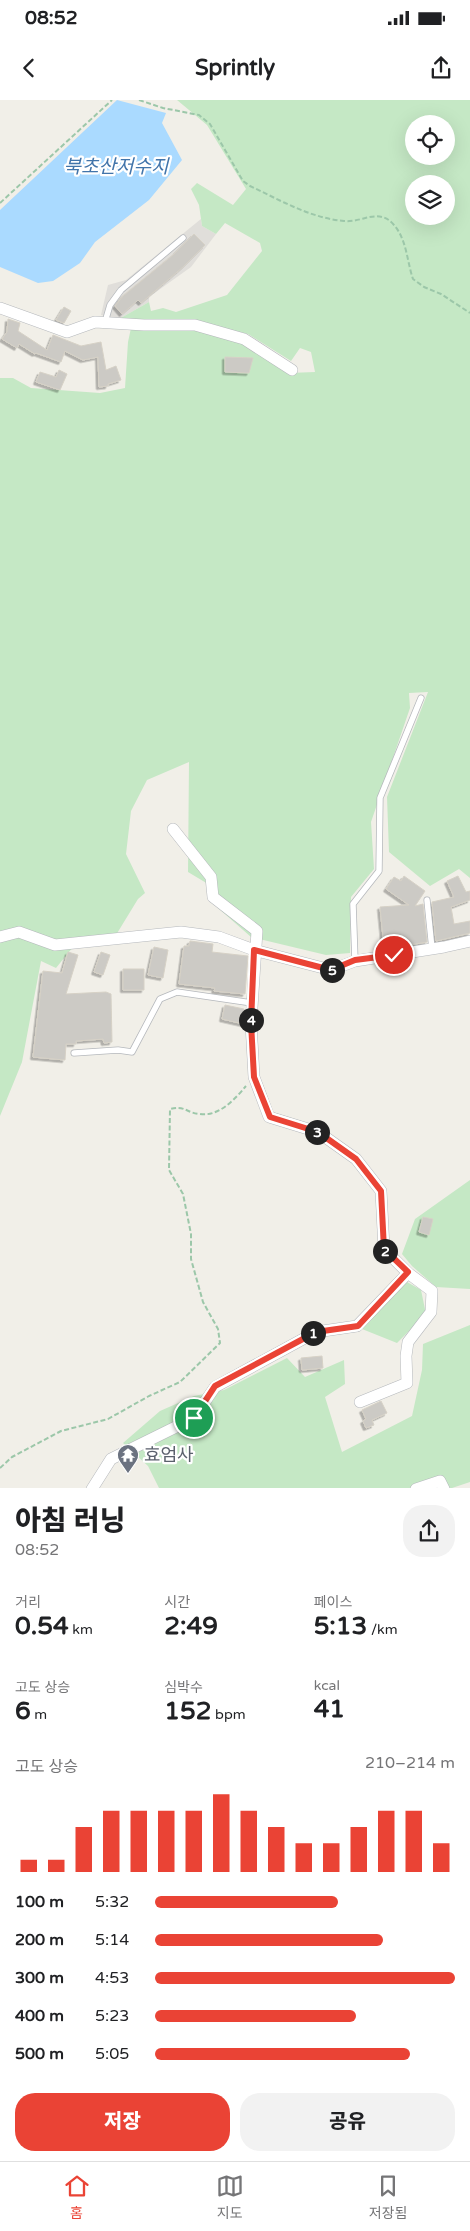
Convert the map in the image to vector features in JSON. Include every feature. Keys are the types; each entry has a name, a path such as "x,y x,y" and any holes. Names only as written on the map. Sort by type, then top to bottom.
{"street":[{"path":"0,308 67,332 95,322 195,325 244,339 292,370"},
{"path":"173,829 211,877 213,897 257,931 254,950 251,1023 254,1077 270,1117 318,1132 356,1159 381,1191 384,1249 408,1272 432,1291 431,1312 408,1342 406,1356 407,1383 360,1402"},
{"path":"0,938 19,932 55,945 181,932 218,937 254,950 331,970 355,960 432,949 470,941"},
{"path":"92,1488 111,1459 194,1418 215,1386 316,1332 358,1326 408,1272"},
{"path":"416,1488 440,1481 444,1488"}],"lane":[{"path":"105,322 110,305 120,290 183,238"},
{"path":"355,960 353,904 379,871 380,798 420,698"},
{"path":"427,900 432,949"},
{"path":"74,1053 118,1050 132,1052 160,999 177,992 252,1003"}],"path":[{"path":"0,203 112,100"},
{"path":"139,100 162,108 199,114 210,124 244,181 250,186 316,216 346,222 365,217 382,216 394,224 402,238 413,279 424,287 442,294 470,313"},
{"path":"0,1468 12,1457 61,1431 108,1418 180,1382 220,1343 218,1329 203,1302 192,1259 191,1234 183,1194 169,1170 170,1109 180,1106 199,1114 211,1114 233,1102 254,1077"}],"shaded area":[{"path":"201,219 202,226 216,234 191,267 149,297 149,302 119,319 101,315 108,285 126,280"}],"green space":[{"path":"177,100 470,100 470,878 459,869 430,886 389,852 387,797 428,692 409,693 410,708 371,822 374,869 351,897 350,953 326,955 251,937 209,900 208,884 188,872 189,762 147,780 131,811 126,854 145,893 138,899 116,935 73,947 56,968 41,961 22,1062 0,1116 0,378 13,378 31,388 100,393 125,388 128,342 131,328 195,330 242,342 289,373 315,372 311,352 300,348 291,361 248,334 190,321 119,319 149,302 151,311 163,308 176,312 227,295 262,251 260,243 225,223 216,234 202,226 199,205 191,189 197,183 233,205 246,189 207,125"},
{"path":"470,1180 470,1289 436,1287 412,1266 402,1254 415,1219"},
{"path":"407,1282 421,1290 426,1314 397,1343 362,1329"},
{"path":"470,1325 470,1482 452,1488 159,1488 148,1466 123,1443 160,1411 194,1396 224,1390 287,1358 305,1377 344,1360 345,1384 325,1397 342,1452 412,1416 422,1370 423,1344"}],"water":[{"name":"북초산저수지","path":"117,100 166,113 162,123 182,160 149,200 95,242 80,263 53,281 38,283 0,267 0,210"}],"building":[{"path":"194,234 205,245 141,303 138,300 122,314 115,306 123,296 173,255"},
{"path":"64,307 71,311 64,323 56,320"},
{"path":"8,319 20,323 18,331 47,350 53,335 81,346 101,342 106,370 116,366 121,380 108,384 108,386 99,387 98,357 83,360 65,351 61,362 35,354 19,344 17,348 2,339 7,332"},
{"path":"225,357 253,358 249,373 225,372"},
{"path":"59,370 67,374 60,390 36,382 40,372 56,377"},
{"path":"404,876 425,891 415,906 423,904 427,942 390,948 389,939 383,937 380,907 409,905 386,889 394,877 401,881"},
{"path":"458,876 466,892 470,891 470,900 451,907 454,924 470,921 470,933 436,941 432,902 454,897 447,881"},
{"path":"190,941 213,944 212,952 248,956 245,994 214,991 215,988 179,984 184,946 189,946"},
{"path":"154,947 168,950 163,978 148,975"},
{"path":"68,952 78,955 66,994 106,992 111,994 112,1042 104,1043 103,1039 76,1041 76,1044 66,1044 65,1060 33,1057 43,971 62,973"},
{"path":"101,952 110,955 103,975 94,972"},
{"path":"123,969 144,969 144,990 123,990"},
{"path":"225,1005 244,1009 244,1024 222,1019"},
{"path":"423,1217 433,1219 429,1235 419,1232"},
{"path":"322,1356 323,1368 302,1370 301,1358"},
{"path":"381,1401 387,1413 372,1420 374,1425 366,1428 363,1421 366,1419 362,1410"}],"place":[{"name":"효엄사","path":"128,1474"}],"route":[{"path":"194,1418 215,1386 316,1332 358,1326 408,1272 384,1249 381,1191 356,1159 318,1132 270,1117 254,1077 251,1023 254,950 331,970 355,960 394,955"}]}
